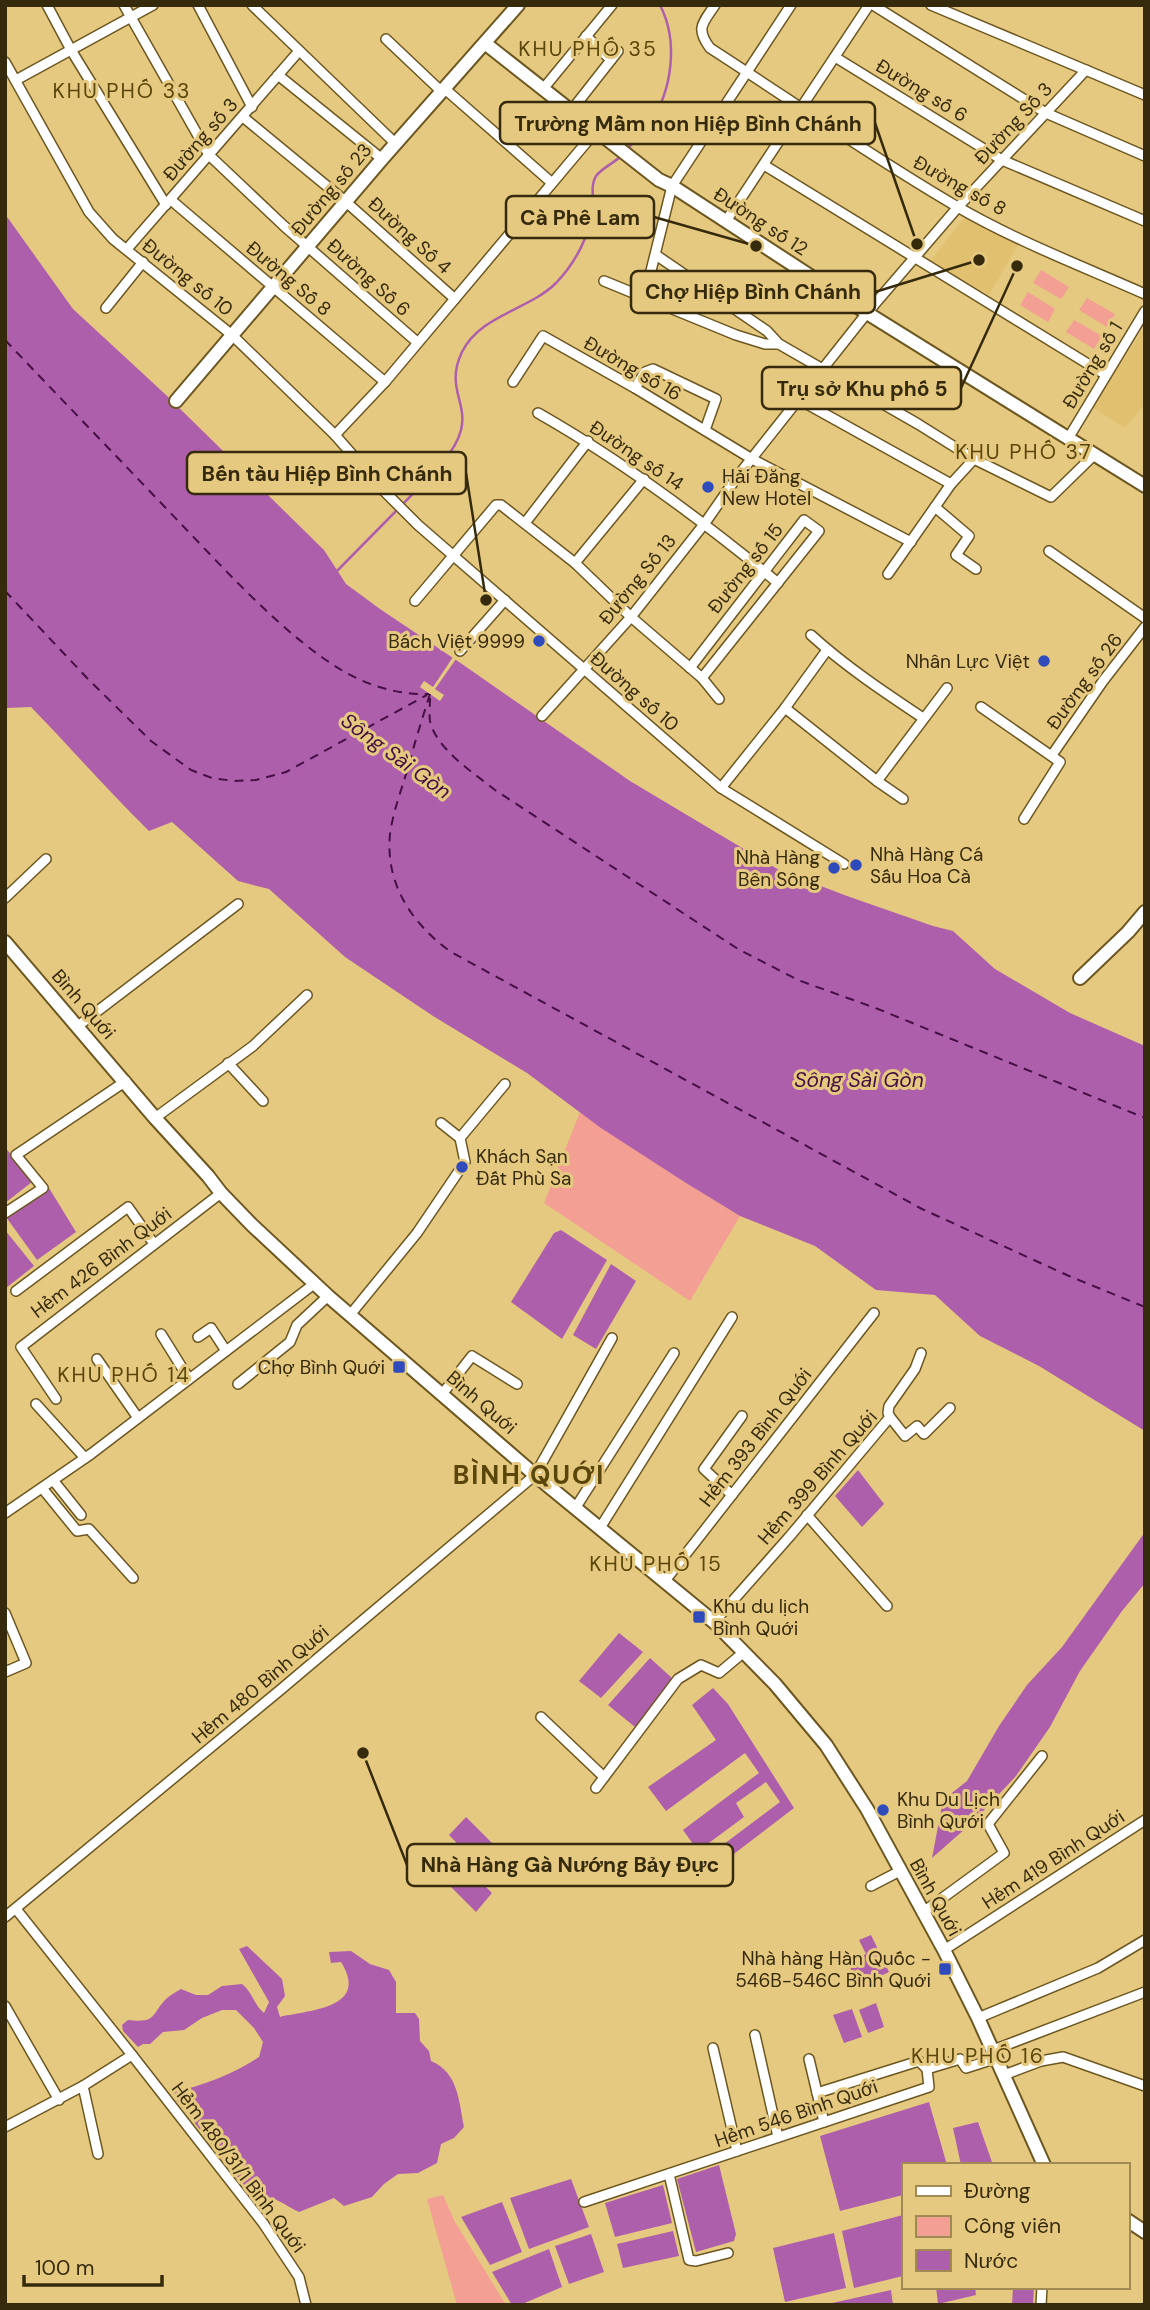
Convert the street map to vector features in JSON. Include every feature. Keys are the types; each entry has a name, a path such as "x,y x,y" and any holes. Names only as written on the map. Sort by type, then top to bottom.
{"main road":[{"name":"Đường số 23","path":"176,401 345,201 518,5"},
{"path":"486,44 600,134"},
{"name":"Đường số 12","path":"600,134 659,180 1145,486"},
{"path":"1080,978 1145,912"},
{"name":"Bình Quới","path":"5,942 221,1193 314,1284 535,1475 714,1622 775,1685 826,1745 867,1809 978,2018 1043,2163"},
{"path":"1129,2221 1145,2232"}],"street":[{"path":"47,5 71,50"},
{"name":"Đường Số 6","path":"124,5 209,155 417,342"},
{"path":"16,80 153,5"},
{"path":"198,5 252,107"},
{"path":"252,5 396,144"},
{"path":"543,89 612,5"},
{"name":"Đường số 8","path":"715,5 701,27 702,38 709,48 800,109 958,207 1054,255 1145,293"},
{"path":"645,299 672,186 791,5"},
{"path":"726,222 871,5 1046,113 1145,156"},
{"path":"931,5 1145,95"},
{"path":"586,36 611,60"},
{"path":"386,38 443,91 552,183"},
{"name":"Đường Số 8","path":"71,50 168,202 385,382"},
{"name":"Đường số 3","path":"127,249 299,51"},
{"path":"571,111 618,51"},
{"name":"Đường số 6","path":"835,57 1002,160 1145,221"},
{"name":"Đường số 10","path":"5,62 89,212 113,239 232,335 335,435 385,492 418,524 720,788 844,864"},
{"name":"Đường Số 3","path":"752,459 867,313 958,207 1086,70"},
{"path":"278,75 382,159"},
{"name":"Đường Số 4","path":"243,117 345,201 455,299"},
{"path":"335,435 385,382 552,183 600,134"},
{"path":"764,165 1106,374"},
{"path":"656,255 767,331 779,344 974,459 1051,497 1095,454"},
{"path":"106,309 143,262"},
{"path":"604,281 736,335 765,344 779,344"},
{"name":"Đường số 1","path":"1069,437 1145,311"},
{"name":"Đường số 16","path":"513,382 543,336 752,459 911,542"},
{"path":"635,388 645,372 653,369 716,399 705,430"},
{"path":"798,399 951,484"},
{"name":"Đường số 14","path":"538,413 587,441 644,479 705,523 778,583"},
{"path":"525,523 587,441"},
{"name":"Đường Số 13","path":"542,716 631,617 752,459"},
{"path":"888,574 951,484 974,459"},
{"path":"575,563 644,479"},
{"path":"415,601 496,505 501,505 575,563 631,617 702,678 719,699"},
{"path":"935,507 969,536 956,555 976,569"},
{"name":"Đường số 15","path":"690,668 804,520 819,531 702,678"},
{"path":"1049,551 1145,618"},
{"path":"460,651 505,600"},
{"path":"730,616 742,628"},
{"name":"Đường số 26","path":"1052,755 1145,627"},
{"path":"811,635 827,650 923,718"},
{"path":"720,788 785,708 827,650"},
{"path":"877,781 947,688"},
{"name":"Đường số 26","path":"981,707 1060,762 1024,818"},
{"path":"785,708 903,799"},
{"path":"5,898 46,859"},
{"path":"78,1026 238,904"},
{"path":"155,1118 260,1041 307,995"},
{"path":"228,1063 263,1101"},
{"path":"5,1213 43,1188 16,1155 125,1081"},
{"path":"460,1138 505,1083"},
{"path":"350,1315 417,1233 465,1162 460,1138 441,1123"},
{"name":"Hẻm 426 Bình Quới","path":"56,1399 21,1347 221,1193"},
{"path":"16,1291 128,1207 154,1244"},
{"path":"5,1513 85,1458 314,1284"},
{"path":"238,1384 290,1342 298,1325 328,1296"},
{"name":"Hẻm 393 Bình Quới","path":"664,1582 874,1313"},
{"path":"600,1528 732,1317"},
{"path":"198,1337 211,1328 226,1351"},
{"path":"161,1334 189,1379"},
{"path":"535,1475 612,1339"},
{"path":"576,1507 674,1353"},
{"path":"890,1417 889,1406 915,1369 921,1353"},
{"path":"443,1393 472,1356 517,1384"},
{"path":"97,1359 138,1418"},
{"path":"36,1404 85,1458"},
{"name":"Hẻm 399 Bình Quới","path":"714,1622 890,1417 905,1436 917,1426 924,1434 950,1409"},
{"path":"732,1495 704,1469 742,1416"},
{"name":"Hẻm 480 Bình Quới","path":"5,1917 535,1475"},
{"path":"54,1480 81,1515"},
{"path":"42,1488 77,1531 89,1529 133,1578"},
{"path":"807,1515 887,1606"},
{"path":"5,1613 26,1663 5,1672"},
{"path":"596,1788 678,1679 701,1665 719,1673 744,1652"},
{"path":"541,1717 604,1777"},
{"path":"922,1913 1004,1853 988,1824 1042,1756"},
{"name":"Hẻm 419 Bình Quới","path":"944,1950 1145,1820"},
{"path":"871,1886 900,1871"},
{"name":"Hẻm 480/31/1 Bình Quới","path":"16,1909 263,2223 299,2277 306,2305"},
{"path":"978,2018 1098,1968 1145,1940"},
{"path":"817,2093 919,2061 927,2069 960,2059 967,2068 1145,1992"},
{"path":"5,2006 59,2100"},
{"path":"755,2035 778,2137"},
{"path":"713,2048 737,2151"},
{"path":"5,2127 59,2100 132,2055"},
{"path":"1004,2075 1041,2061 1063,2057 1145,2086"},
{"path":"809,2059 824,2122"},
{"name":"Hẻm 546 Bình Quới","path":"584,2202 929,2087 927,2069"},
{"path":"83,2086 98,2154"},
{"path":"668,2174 689,2259 696,2261 728,2253"}],"shaded area":[{"path":"965,217 1018,245 989,295 930,261"},
{"path":"1142,331 1145,333 1145,404 1125,428 1092,407"}],"green space":[{"path":"1041,270 1069,287 1061,299 1033,283"},
{"path":"1028,292 1055,309 1048,322 1020,305"},
{"path":"1087,298 1115,314 1107,327 1079,310"},
{"path":"1074,320 1102,336 1094,349 1066,332"},
{"path":"580,1112 740,1216 690,1301 544,1203"},
{"path":"443,2195 455,2222 506,2305 457,2305 427,2199"}],"water":[{"name":"Sông Sài Gòn","path":"5,214 73,309 165,394 324,550 346,584 380,609 630,781 779,870 953,931 995,969 1070,1013 1145,1046 1145,1431 1039,1366 980,1336 935,1295 876,1290 815,1246 740,1216 686,1183 601,1128 527,1073 433,1016 345,957 269,889 238,881 172,822 149,831 31,707 5,708"},
{"path":"5,1147 32,1182 5,1203"},
{"path":"49,1188 76,1232 37,1260 6,1217"},
{"path":"5,1230 34,1266 6,1288 5,1286"},
{"path":"561,1230 607,1260 562,1339 511,1302 554,1233"},
{"path":"611,1264 636,1281 596,1349 573,1335"},
{"path":"858,1470 884,1504 862,1527 835,1496"},
{"path":"1145,1532 1145,1583 1080,1671 1050,1727 1016,1776 974,1821 932,1858 943,1800 967,1781 1027,1685 1062,1647"},
{"path":"619,1633 643,1652 601,1698 579,1681"},
{"path":"650,1658 673,1679 635,1727 608,1705"},
{"path":"713,1688 728,1704 794,1808 714,1869 704,1859 780,1802 766,1782 736,1803 744,1817 698,1851 683,1830 759,1773 745,1753 666,1811 648,1787 716,1740 692,1705"},
{"path":"466,1817 515,1866 499,1887 449,1835"},
{"path":"444,1845 492,1893 476,1912 426,1862"},
{"path":"871,1935 889,1972 860,1986 847,1962 866,1954 859,1940"},
{"path":"247,1946 282,1979 285,1996 277,2007 280,2017 320,2009 342,1998 348,1989 348,1978 341,1962 331,1963 329,1952 351,1951 370,1964 389,1970 396,1982 396,2013 415,2013 419,2019 420,2041 429,2051 431,2061 447,2072 456,2088 464,2127 454,2138 441,2144 437,2163 418,2173 398,2174 372,2197 344,2206 334,2198 299,2212 271,2198 252,2195 174,2097 175,2092 218,2078 259,2057 263,2042 254,2028 236,2010 222,2010 202,2018 184,2030 163,2032 150,2044 138,2047 123,2031 122,2025 128,2020 149,2019 166,1999 181,1989 196,1995 208,1995 222,1986 242,1984 264,2013 269,2002 239,1949"},
{"path":"876,2003 884,2027 868,2033 859,2010"},
{"path":"852,2009 862,2037 844,2043 833,2015"},
{"path":"929,2102 946,2163 902,2163 902,2195 840,2211 820,2136"},
{"path":"978,2122 992,2163 961,2163 953,2128"},
{"path":"719,2165 736,2234 734,2241 696,2252 677,2179"},
{"path":"571,2179 589,2227 529,2249 510,2198"},
{"path":"663,2185 672,2223 615,2237 605,2203"},
{"path":"502,2202 522,2252 490,2265 461,2217"},
{"path":"902,2215 902,2276 854,2288 842,2231"},
{"path":"673,2231 679,2256 623,2268 617,2244"},
{"path":"834,2233 846,2288 785,2302 773,2248"},
{"path":"591,2234 604,2272 569,2284 555,2246"},
{"path":"549,2249 562,2287 520,2305 512,2305 492,2272"},
{"path":"936,2289 975,2289 976,2295 938,2304"},
{"path":"1013,2289 1034,2289 1033,2305 1012,2305"},
{"path":"891,2290 893,2305 823,2305"}],"pier":[{"path":"453,657 456,659 435,689 444,695 440,701 420,687 424,681 433,687"}],"waterway":[{"path":"628,148 658,111 668,81 670,34 660,5"},
{"path":"402,505 452,450 461,430 462,411 456,375 462,352 480,329 545,292 563,275 581,248 589,228 596,176 621,156"},
{"path":"336,572 397,510"}],"ferry route":[{"path":"5,340 238,583 300,641 343,671 363,681 395,691 429,694"},
{"path":"5,591 151,741 191,770 212,778 256,780 286,772 427,695"},
{"path":"430,694 395,810 390,834 390,852 392,870 404,901 413,916 437,941 451,952 922,1209 1069,1276 1145,1307"},
{"path":"430,698 430,721 434,731 448,751 467,768 495,790 738,949 798,980 878,1009 1145,1118"}],"place":[{"name":"Trường Mầm non Hiệp Bình Chánh","path":"917,244"},
{"name":"Cà Phê Lam","path":"756,246"},
{"name":"Chợ Hiệp Bình Chánh","path":"979,260"},
{"name":"Trụ sở Khu phố 5","path":"1017,266"},
{"name":"Hải Đăng New Hotel","path":"708,487"},
{"name":"Bến tàu Hiệp Bình Chánh","path":"486,600"},
{"name":"Bách Việt 9999","path":"539,641"},
{"name":"Nhân Lực Việt","path":"1044,661"},
{"name":"Nhà Hàng Cá Sấu Hoa Cà","path":"856,865"},
{"name":"Nhà Hàng Bên Sông","path":"834,868"},
{"name":"Khách Sạn Đất Phù Sa","path":"462,1167"},
{"name":"Chợ Bình Quới","path":"399,1367"},
{"name":"Khu du lịch Bình Quới","path":"699,1617"},
{"name":"Nhà Hàng Gà Nướng Bảy Đực","path":"363,1753"},
{"name":"Khu Du Lịch Bình Qưới","path":"883,1810"},
{"name":"Nhà hàng Hàn Quốc - 546B-546C Bình Quới","path":"945,1969"}],"district":[{"name":"KHU PHỐ 35","path":"588,49"},
{"name":"KHU PHỐ 33","path":"122,91"},
{"name":"KHU PHỐ 37","path":"1024,452"},
{"name":"KHU PHỐ 14","path":"124,1375"},
{"name":"BÌNH QUỚI","path":"529,1475"},
{"name":"KHU PHỐ 15","path":"656,1564"},
{"name":"KHU PHỐ 16","path":"978,2056"}]}
